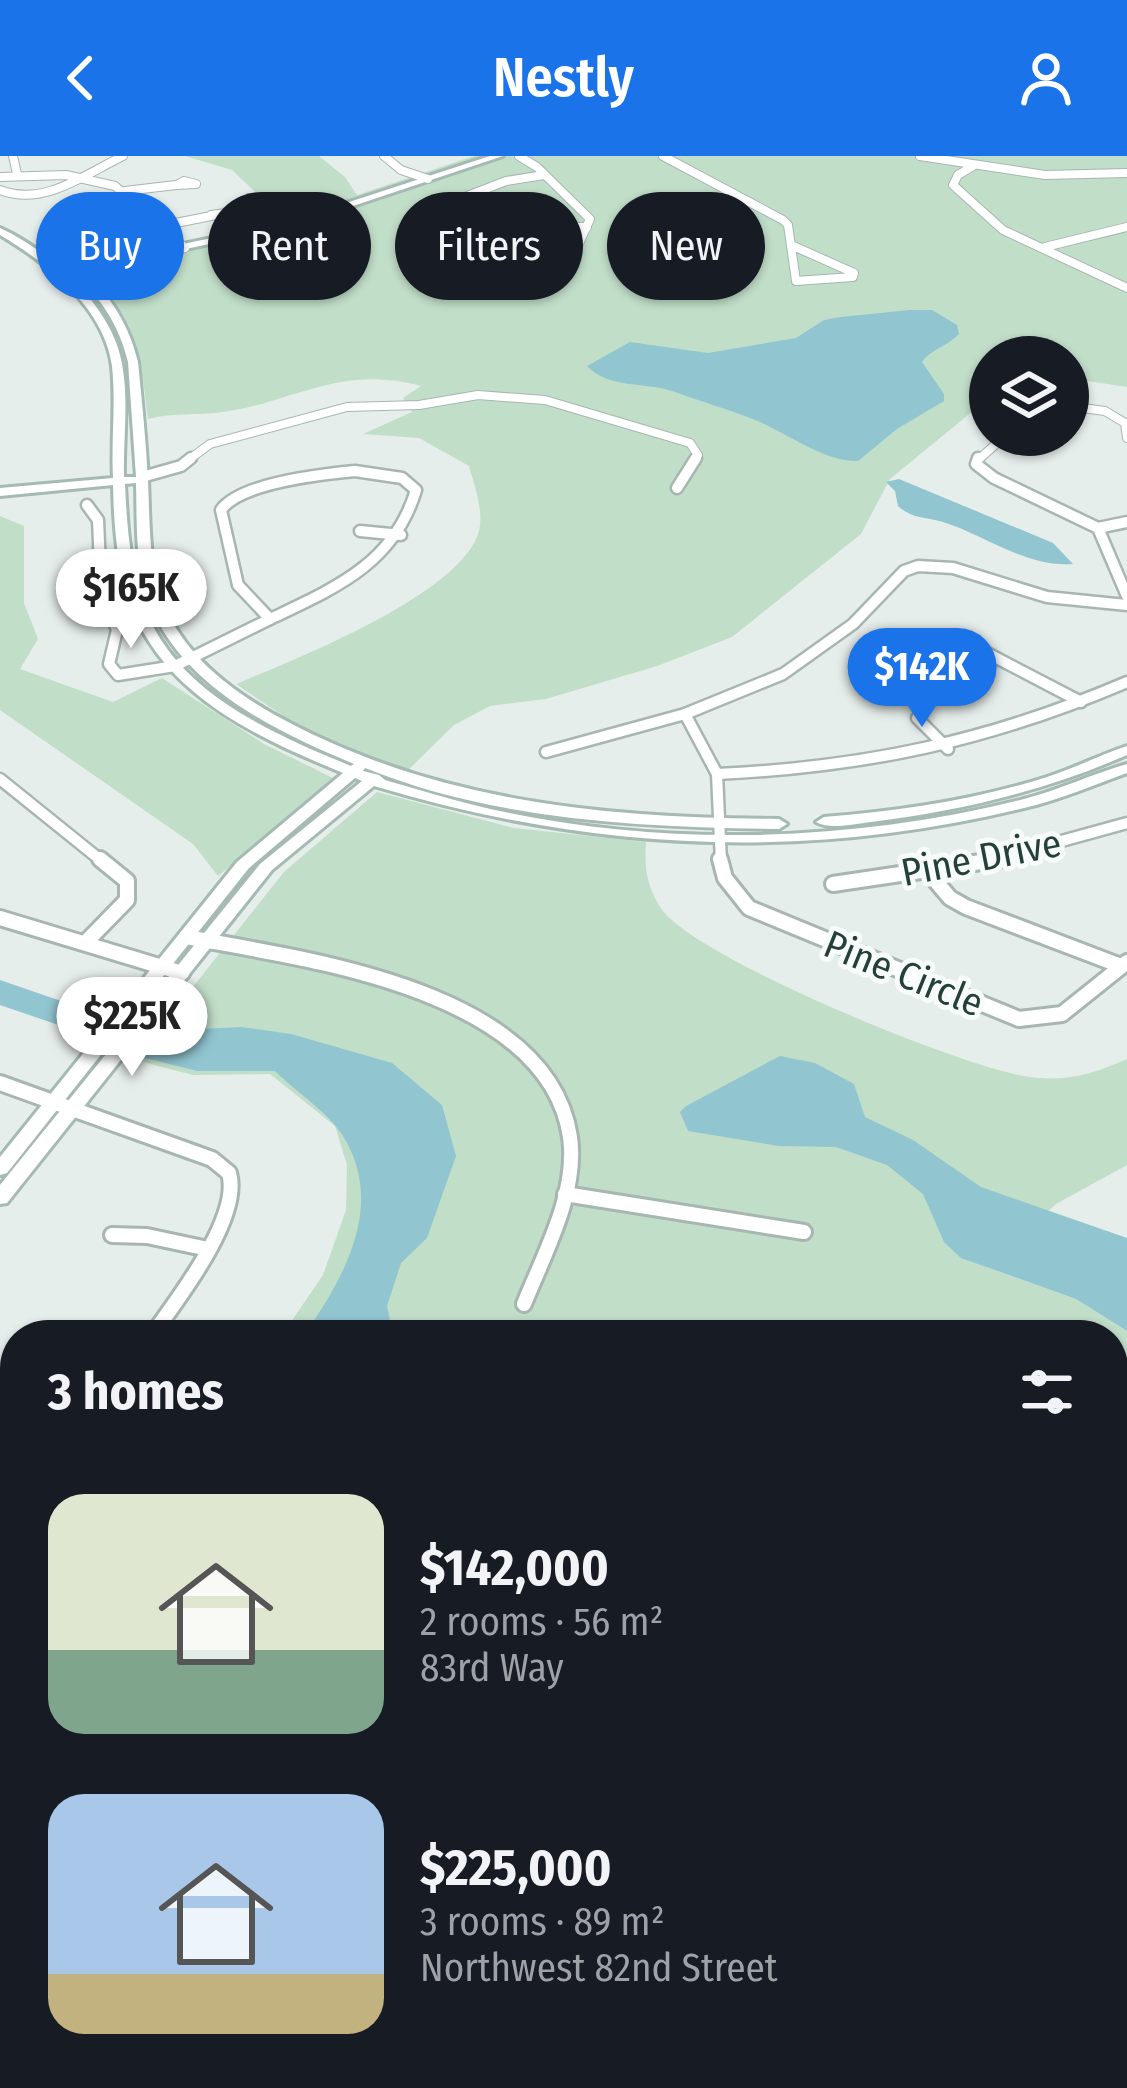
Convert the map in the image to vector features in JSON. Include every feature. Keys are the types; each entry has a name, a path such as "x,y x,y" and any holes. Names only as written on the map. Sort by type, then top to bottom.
{"street":[{"path":"13,156 17,174"},
{"path":"0,190 35,197 123,156"},
{"path":"184,246 290,224 481,156"},
{"path":"389,157 422,178 499,156"},
{"path":"519,156 544,175 590,214 571,261 493,287 478,284 408,219 506,181 544,175"},
{"path":"663,156 783,220 796,280 853,277 854,273 791,245"},
{"path":"920,156 1045,175 1127,173"},
{"path":"974,166 958,175 952,185 993,224 1127,288"},
{"path":"0,177 82,177 124,191 176,184"},
{"path":"0,221 36,247"},
{"path":"583,227 587,227"},
{"path":"1043,248 1127,227"},
{"path":"0,231 36,251"},
{"path":"87,300 108,332 117,363 130,586 153,639 174,665 256,728 377,775 543,811 720,831 874,830 1127,768"},
{"path":"102,300 116,313 132,355 150,585 172,634 246,704 357,769"},
{"path":"0,488 142,477 181,466 210,444 347,407 515,395 690,443 698,455 677,488"},
{"path":"1089,409 1105,411 1125,423 1127,438"},
{"path":"979,456 976,464 982,472 1098,528 1127,522"},
{"path":"87,505 98,520 101,589 117,630 109,664 129,677 192,657 270,619 378,563 401,535 416,490 405,476 380,468 353,470 228,500 221,510 232,579 248,604 270,619"},
{"path":"546,752 685,714 783,674 853,624 904,571 918,566 953,568 1047,597 1127,600 1098,528"},
{"path":"359,531 401,535"},
{"path":"987,653 1081,703"},
{"path":"685,714 717,774 831,769 947,749 1032,724 1127,682"},
{"path":"917,718 947,749"},
{"path":"1003,801 1127,750"},
{"path":"0,1168 243,865 357,769"},
{"name":"Pine Circle","path":"717,774 720,875 730,893 749,908 1019,1019 1062,1014 1124,964"},
{"path":"0,1198 266,867 377,775"},
{"path":"2,784 127,880 131,890 127,900 86,942"},
{"name":"Pine Drive","path":"833,884 1046,848 1127,823"},
{"path":"927,871 938,888 966,907 1124,964"},
{"path":"0,918 182,973"},
{"path":"186,938 448,1002 499,1028 538,1066 563,1108 570,1136 566,1194 524,1304"},
{"path":"0,1083 212,1159 227,1169 233,1182 230,1197 187,1288 163,1320"},
{"path":"566,1194 804,1232"},
{"path":"112,1235 147,1236 208,1249"}],"green space":[{"path":"185,156 319,156 355,192 255,192 232,170"},
{"path":"474,156 1127,156 1127,387 1089,381 1089,336 969,336 969,414 890,479 861,534 732,637 657,666 546,699 490,706 454,725 406,772 295,724 236,684 373,622 442,578 466,555 479,531 479,506 469,466 419,438 363,434 412,412 403,398 421,386 391,380 339,382 242,409 148,419 133,340 112,300 184,300 184,251 208,245 208,300 371,300 371,192 366,192"},
{"path":"0,516 24,526 24,603 38,639 20,669 113,702 162,678 264,744 335,779 218,876 193,844 0,710"},
{"path":"377,792 514,828 646,842 650,887 663,911 727,956 836,1009 951,1055 1030,1077 1080,1076 1127,1059 1127,1165 1056,1204 986,1267 1076,1299 1109,1320 292,1320 323,1275 346,1210 347,1165 335,1126 270,1074 193,1075 135,1060 284,872"}],"water":[{"path":"932,310 957,325 959,334 922,362 944,401 897,429 858,461 832,457 755,420 675,392 606,379 587,366 630,342 708,353 796,338 824,320"},
{"path":"899,479 1053,543 1073,564 1039,561 909,513 898,506 895,491 886,482"},
{"path":"0,980 96,1013 92,1024 76,1031 0,1005"},
{"path":"241,1027 291,1034 392,1063 442,1105 456,1156 427,1238 401,1263 387,1306 390,1320 314,1320 345,1265 360,1214 355,1162 329,1118 275,1071 197,1071 141,1057 163,1031"},
{"path":"780,1056 815,1063 854,1084 865,1117 913,1140 981,1187 1127,1238 1127,1320 1109,1320 1076,1299 961,1258 944,1242 923,1194 887,1165 836,1147 779,1146 688,1131 680,1112"}]}
